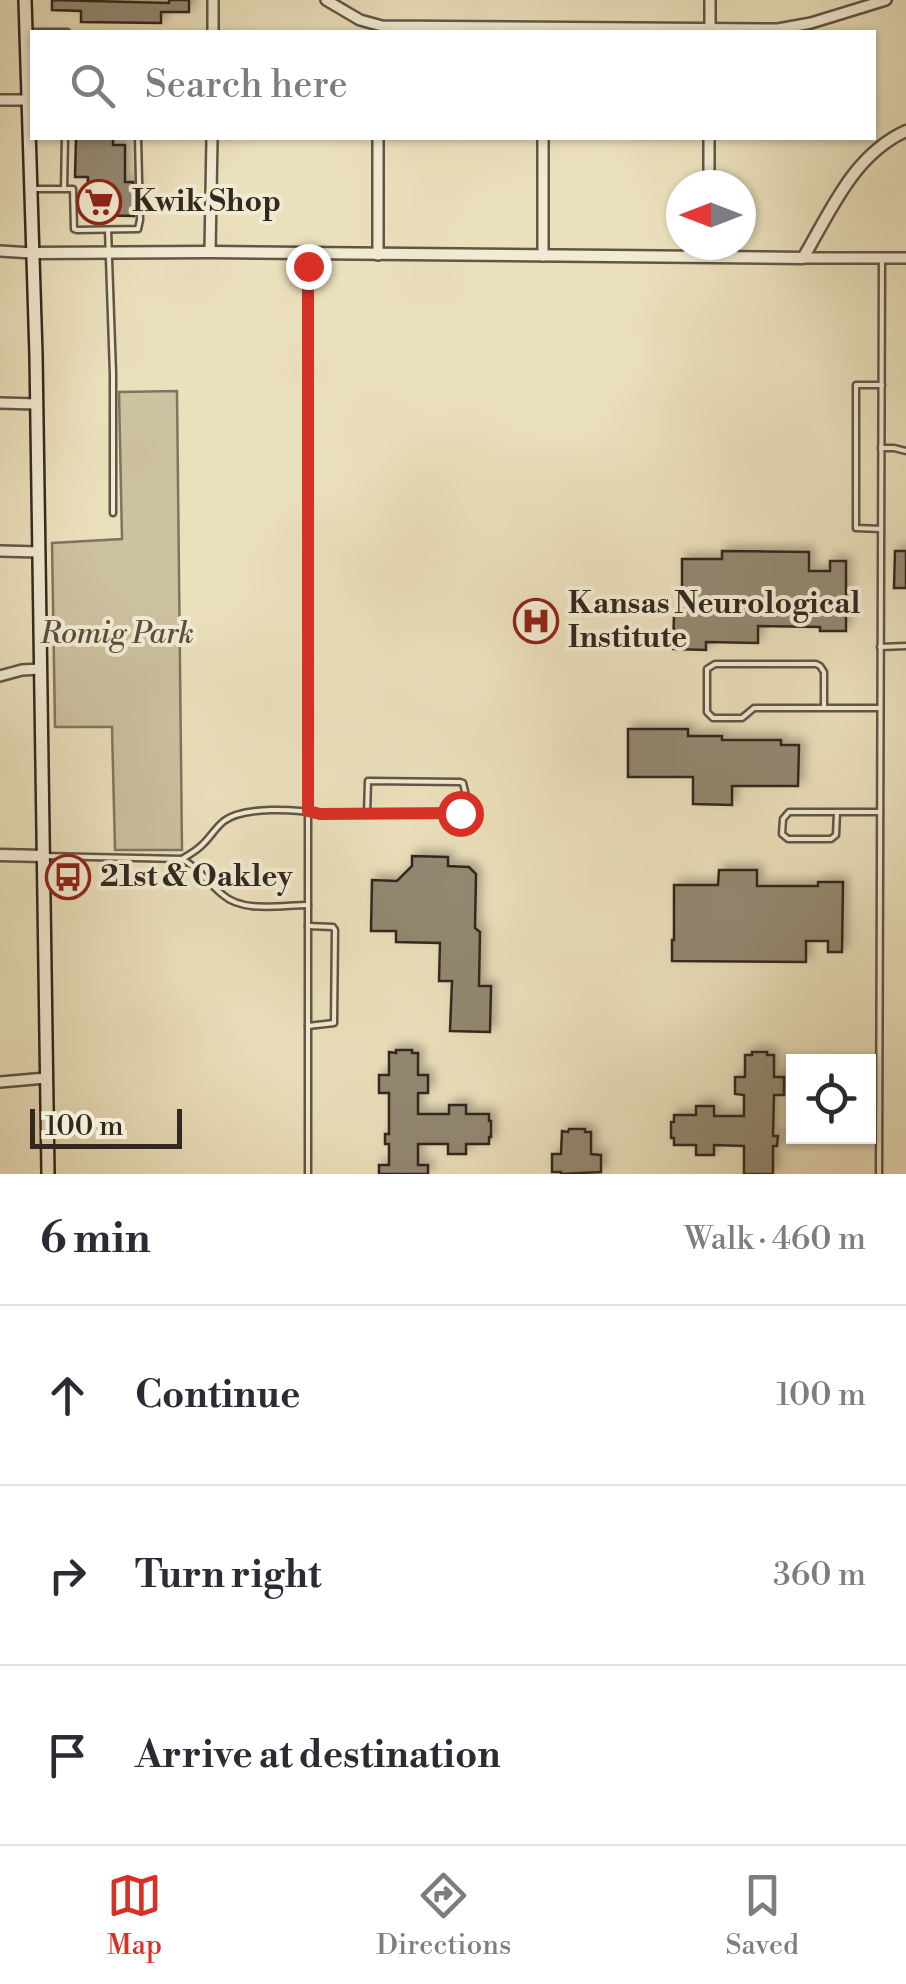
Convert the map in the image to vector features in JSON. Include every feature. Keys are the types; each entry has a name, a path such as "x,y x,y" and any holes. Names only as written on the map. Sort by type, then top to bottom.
{"main road":[{"path":"25,0 37,404 48,1174"}],"street":[{"path":"213,0 213,30"},
{"path":"326,0 379,29 544,30"},
{"path":"710,0 710,30"},
{"path":"744,30 796,26 886,0"},
{"path":"0,100 29,95"},
{"path":"803,258 863,160 906,130"},
{"path":"210,252 212,140"},
{"path":"378,140 378,255"},
{"path":"543,256 544,140"},
{"path":"709,170 710,140"},
{"path":"0,251 543,256 666,252"},
{"path":"756,254 906,258"},
{"path":"0,403 37,404"},
{"path":"0,551 39,552"},
{"path":"0,676 41,669"},
{"path":"0,855 44,856"},
{"path":"0,1082 46,1078"}],"lane":[{"path":"64,140 64,188"},
{"path":"30,189 73,189 74,228 81,231 138,228 138,140"},
{"path":"108,230 113,512"},
{"path":"879,1174 882,258"},
{"path":"308,266 308,1174"},
{"path":"881,528 856,528 856,384 882,384"},
{"path":"881,448 906,452"},
{"path":"880,647 906,646"},
{"path":"824,708 824,672 816,664 716,664 707,669 710,718 742,718 754,708 824,708 880,708"},
{"path":"182,859 198,849 230,816 308,811 320,814 367,814 460,813 465,809 463,783 368,781 367,814"},
{"path":"836,812 836,835 831,839 788,839 782,834 786,814 836,812 880,812"},
{"path":"44,856 182,859 197,868 228,900 251,905 308,905"},
{"path":"308,926 334,930 334,1019 332,1025 308,1026"}],"green space":[{"name":"Romig Park","path":"177,391 182,850 115,850 112,727 55,727 52,543 122,539 119,392"}],"building":[{"path":"52,0 189,0 189,12 161,12 161,23 81,22 81,11 52,10"},
{"path":"76,140 113,140 113,145 125,145 125,182 133,182 134,216 87,215 88,177 75,177"},
{"path":"722,551 809,552 809,571 830,571 830,561 846,561 846,631 758,626 758,643 706,642 706,650 673,649 674,615 682,615 682,559 722,559"},
{"path":"895,551 906,551 906,588 894,588"},
{"path":"628,729 688,729 688,736 781,740 781,745 799,745 798,786 732,786 732,805 693,804 693,777 628,777"},
{"path":"412,856 448,857 448,866 469,867 476,874 479,986 491,986 490,1032 450,1031 452,981 439,981 440,943 396,942 396,931 371,931 372,880 397,881 412,866"},
{"path":"719,870 757,870 757,886 843,882 842,952 828,952 828,941 806,941 806,962 672,961 674,885 718,885"},
{"path":"389,1052 418,1053 418,1075 428,1075 428,1093 418,1093 418,1114 449,1114 449,1105 466,1105 466,1114 489,1114 489,1144 466,1144 466,1154 448,1154 448,1144 418,1144 418,1165 428,1165 428,1174 379,1174 379,1165 389,1165 385,1134 389,1134 389,1093 379,1093 379,1075 389,1075"},
{"path":"745,1055 774,1055 774,1077 784,1077 784,1095 774,1095 773,1136 778,1136 777,1146 773,1146 773,1174 744,1174 744,1146 714,1145 714,1155 696,1155 696,1145 674,1145 671,1138 674,1115 696,1115 696,1106 714,1106 714,1116 744,1116 744,1095 735,1094 735,1077 745,1077"},
{"path":"562,1131 591,1132 591,1154 601,1155 601,1172 552,1172 552,1154 561,1154"}],"place":[{"name":"Kwik Shop","path":"99,202"},
{"name":"Kansas Neurological Institute","path":"536,621"},
{"name":"21st & Oakley","path":"68,877"}],"route":[{"path":"308,266 308,811 460,813"}]}
